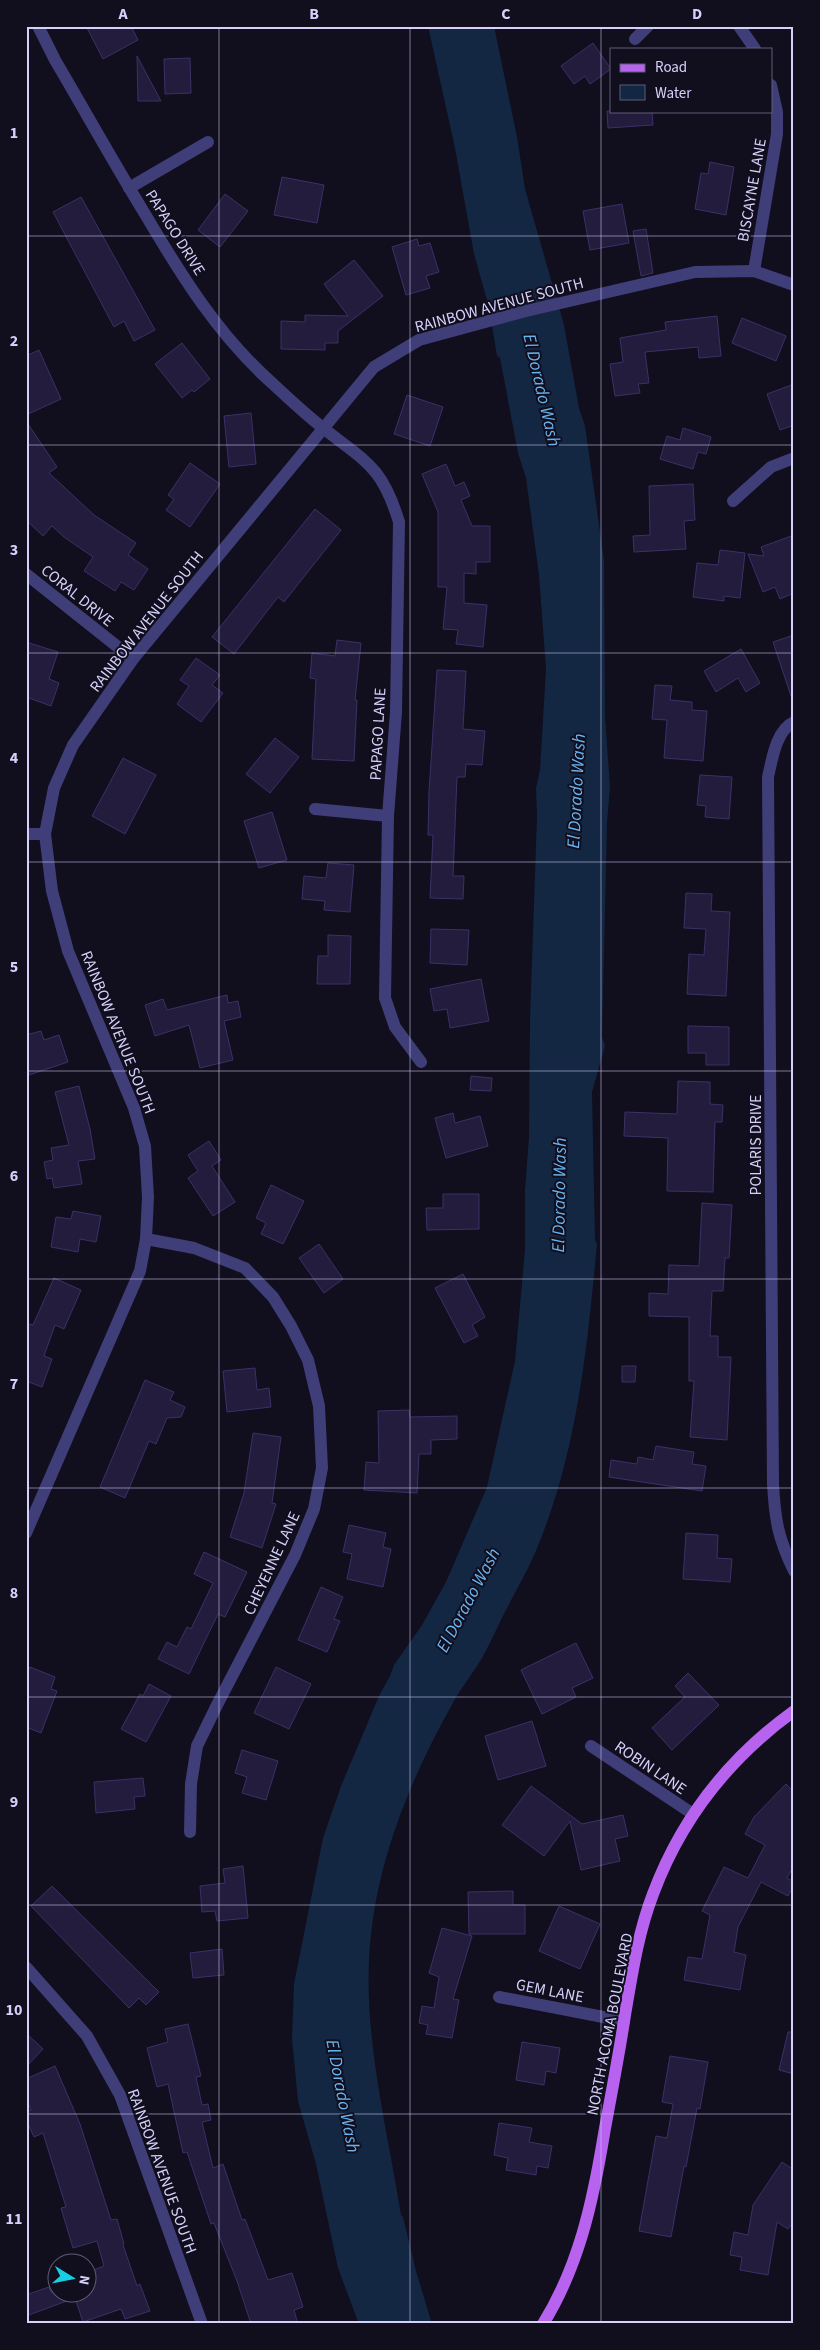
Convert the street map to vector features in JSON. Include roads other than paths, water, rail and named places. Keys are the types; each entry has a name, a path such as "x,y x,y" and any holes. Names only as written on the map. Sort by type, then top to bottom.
{"main road":[{"name":"NORTH ACOMA BOULEVARD","path":"543,2324 570,2272 593,2201 636,1951 653,1894 671,1853 693,1814 719,1778 750,1746 794,1711"}],"street":[{"name":"PAPAGO DRIVE","path":"38,26 129,188 179,272 223,334 270,382 322,428"},
{"path":"635,39 648,26"},
{"path":"740,26 754,48"},
{"name":"BISCAYNE LANE","path":"754,271 777,134 777,112 772,90"},
{"path":"129,188 208,142"},
{"path":"754,271 794,285"},
{"name":"RAINBOW AVENUE SOUTH","path":"26,1533 140,1271 146,1239 148,1197 145,1146 134,1108 68,951 52,891 44,834 54,788 73,745 133,659 374,367 420,340 499,318 695,272 754,271"},
{"name":"PAPAGO LANE","path":"322,428 356,452 375,469 391,495 399,522 396,712 388,816 385,998 395,1027 421,1062"},
{"path":"733,501 771,467 794,458"},
{"name":"CORAL DRIVE","path":"26,574 133,659"},
{"name":"POLARIS DRIVE","path":"794,722 789,724 779,738 768,777 774,1519 784,1550 794,1571"},
{"path":"315,809 388,816"},
{"path":"26,834 44,834"},
{"name":"CHEYENNE LANE","path":"146,1239 194,1248 245,1268 273,1297 290,1326 308,1360 319,1406 322,1468 314,1509 295,1555 197,1746 191,1784 190,1832"},
{"name":"ROBIN LANE","path":"591,1746 693,1814"},
{"name":"RAINBOW AVENUE SOUTH","path":"26,1966 88,2036 120,2095 202,2324"},
{"name":"GEM LANE","path":"499,1997 624,2021"}],"water":[{"name":"El Dorado Wash","path":"428,26 494,26 517,137 525,189 564,325 579,408 585,426 604,560 605,717 610,787 607,823 602,1037 605,1046 592,1092 595,1240 597,1244 589,1323 578,1401 561,1478 549,1516 529,1567 482,1658 457,1696 440,1727 402,1810 384,1867 372,1926 369,1962 369,1999 376,2071 401,2215 432,2324 359,2324 338,2268 316,2164 298,2101 292,2039 294,1984 323,1838 341,1786 394,1665 422,1625 446,1582 487,1487 515,1361 525,1250 525,1190 529,1137 530,1019 537,817 536,788 540,770 546,669 539,575 526,478 518,453 500,358 497,356 489,307 474,254 455,148"}]}
